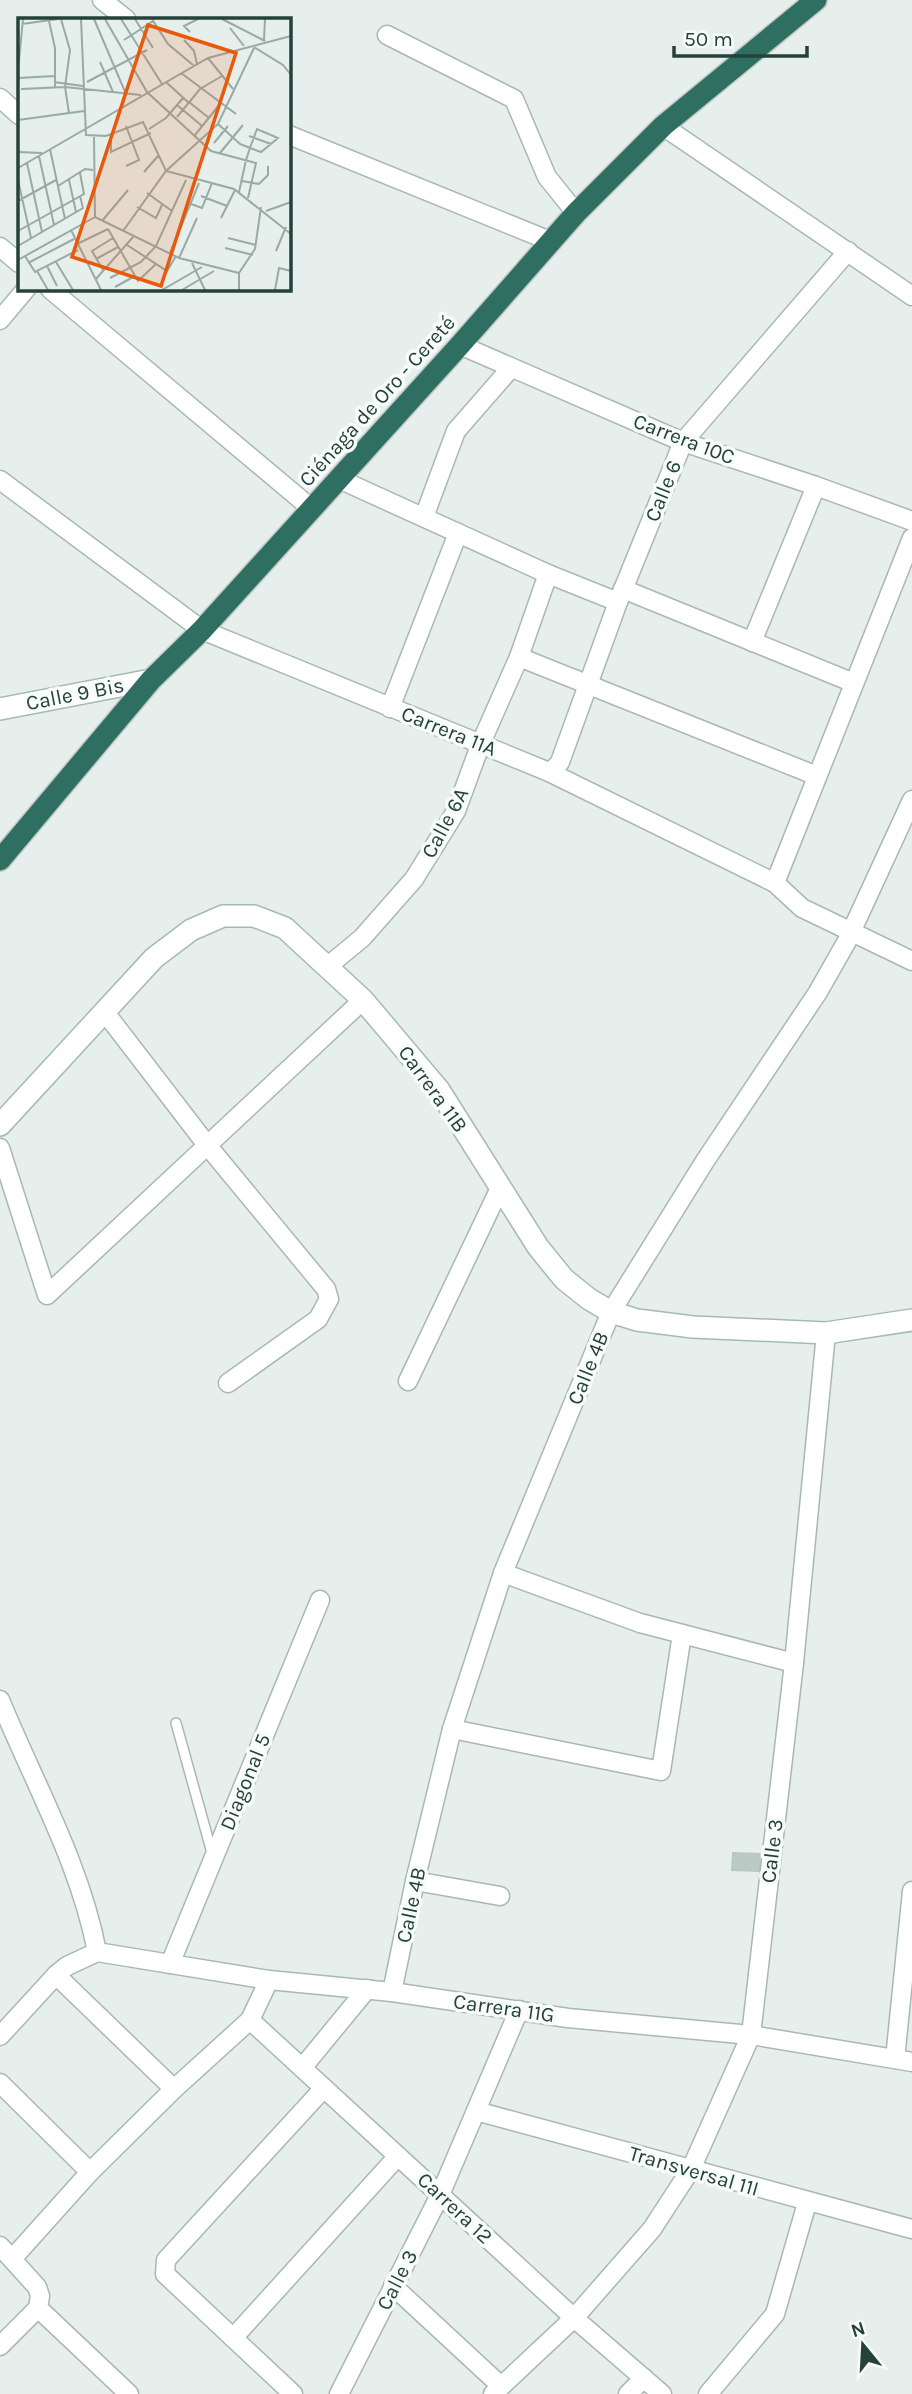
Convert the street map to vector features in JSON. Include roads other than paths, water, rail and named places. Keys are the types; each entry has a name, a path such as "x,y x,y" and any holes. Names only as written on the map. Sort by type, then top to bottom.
{"highway":[{"name":"Ciénaga de Oro - Cereté","path":"0,860 150,680 202,630 576,213 663,126 816,0"}],"street":[{"path":"102,0 125,18"},
{"path":"387,35 514,99 547,177 576,213"},
{"path":"0,98 18,114"},
{"path":"663,126 912,296"},
{"path":"290,135 550,242"},
{"path":"0,247 18,262"},
{"name":"Calle 6","path":"549,772 560,762 620,596 683,442 848,251"},
{"path":"0,320 25,290"},
{"path":"51,290 312,509"},
{"name":"Carrera 10C","path":"460,345 683,442 912,521"},
{"path":"424,517 456,431 511,368"},
{"path":"339,479 548,573 752,642 854,683"},
{"name":"Carrera 11A","path":"0,480 202,630 549,772 775,883 802,908 912,961"},
{"path":"752,642 816,486"},
{"path":"390,708 458,533"},
{"path":"775,883 912,538"},
{"name":"Calle 6A","path":"328,966 362,938 414,879 456,811 481,743 519,657 548,573"},
{"path":"519,657 817,776"},
{"name":"Calle 9 Bis","path":"1,707 150,680"},
{"name":"Calle 4B","path":"392,1992 415,1881 452,1729 503,1573 611,1312 705,1161 818,992 852,932 912,800"},
{"name":"Carrera 11B","path":"0,1125 155,958 191,930 223,916 254,916 285,928 363,1000 439,1090 538,1247 564,1279 589,1300 611,1312 637,1320 693,1327 827,1333 912,1320"},
{"path":"0,1148 47,1294 363,1000"},
{"path":"104,1011 207,1145 326,1289 329,1299 318,1319 228,1382"},
{"path":"408,1381 500,1188"},
{"name":"Calle 3","path":"497,2390 574,2318 652,2229 691,2169 751,2035 794,1663 827,1333"},
{"path":"503,1573 640,1623 794,1663"},
{"name":"Diagonal 5","path":"170,1964 320,1600"},
{"path":"452,1729 661,1771 682,1634"},
{"path":"0,1700 77,1879 90,1914 97,1951 67,1966 56,1975 0,2036"},
{"path":"415,1881 500,1896"},
{"path":"903,2061 912,1891"},
{"name":"Carrera 11G","path":"97,1951 269,1980 392,1992 568,2018 751,2035 903,2061"},
{"path":"56,1975 174,2089"},
{"path":"0,2346 38,2308 40,2296 37,2287 6,2252 174,2089 250,2020 269,1980"},
{"path":"302,2068 367,1989"},
{"name":"Calle 3","path":"339,2394 440,2195 519,2010"},
{"name":"Carrera 12","path":"250,2020 574,2318 662,2394"},
{"path":"0,2083 90,2172"},
{"path":"293,2394 165,2274 166,2260 324,2088"},
{"name":"Transversal 11I","path":"476,2111 807,2203 912,2229"},
{"path":"233,2338 398,2156"},
{"path":"708,2394 775,2314 807,2203"},
{"path":"393,2286 497,2390"},
{"path":"38,2308 129,2394"},
{"path":"628,2394 644,2378"}],"lane":[{"path":"176,1723 214,1858"}]}
